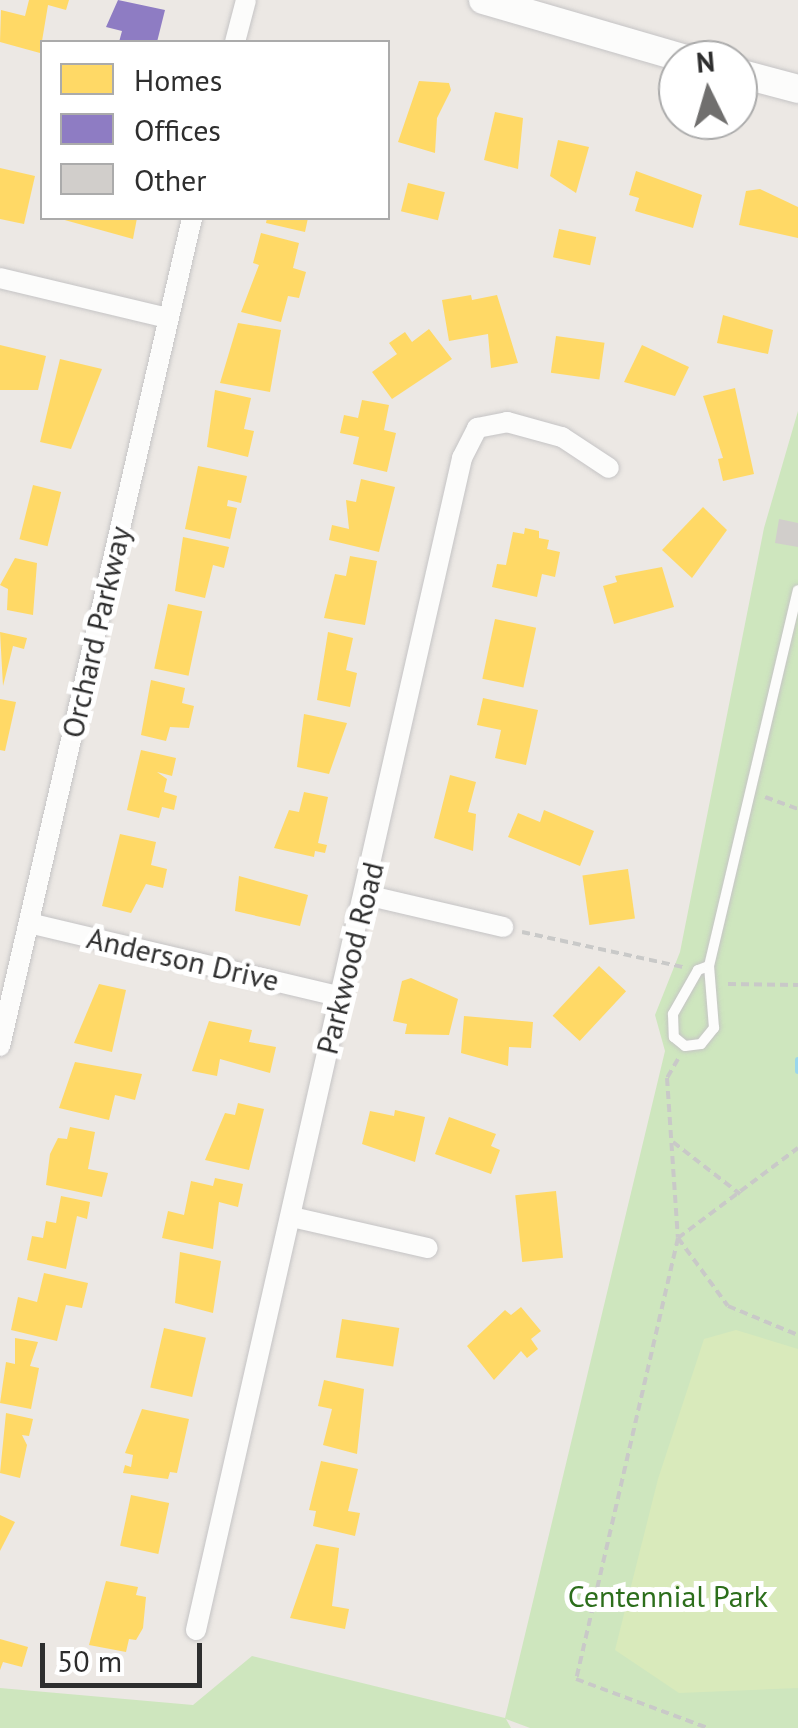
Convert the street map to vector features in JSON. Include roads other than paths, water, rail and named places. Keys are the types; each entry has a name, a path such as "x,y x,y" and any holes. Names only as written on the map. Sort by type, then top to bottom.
{"main road":[{"path":"483,0 658,51"},
{"path":"758,78 798,89"}],"street":[{"path":"236,40 246,0"},
{"name":"Orchard Parkway","path":"0,1046 192,220"},
{"path":"0,278 168,318"},
{"name":"Parkwood Road","path":"196,1630 292,1216 338,996 366,895 462,458 477,428 507,422 562,437 609,468"},
{"path":"366,895 502,927"},
{"name":"Anderson Drive","path":"29,922 338,996"},
{"path":"292,1216 426,1248"}],"lane":[{"path":"709,966 698,970 673,1014 674,1036 685,1046 701,1044 714,1028 715,984 709,966 798,590"}],"waterway":[{"path":"798,1060 798,1071"}],"park label":[{"name":"Centennial Park","path":"668,1596"}]}
